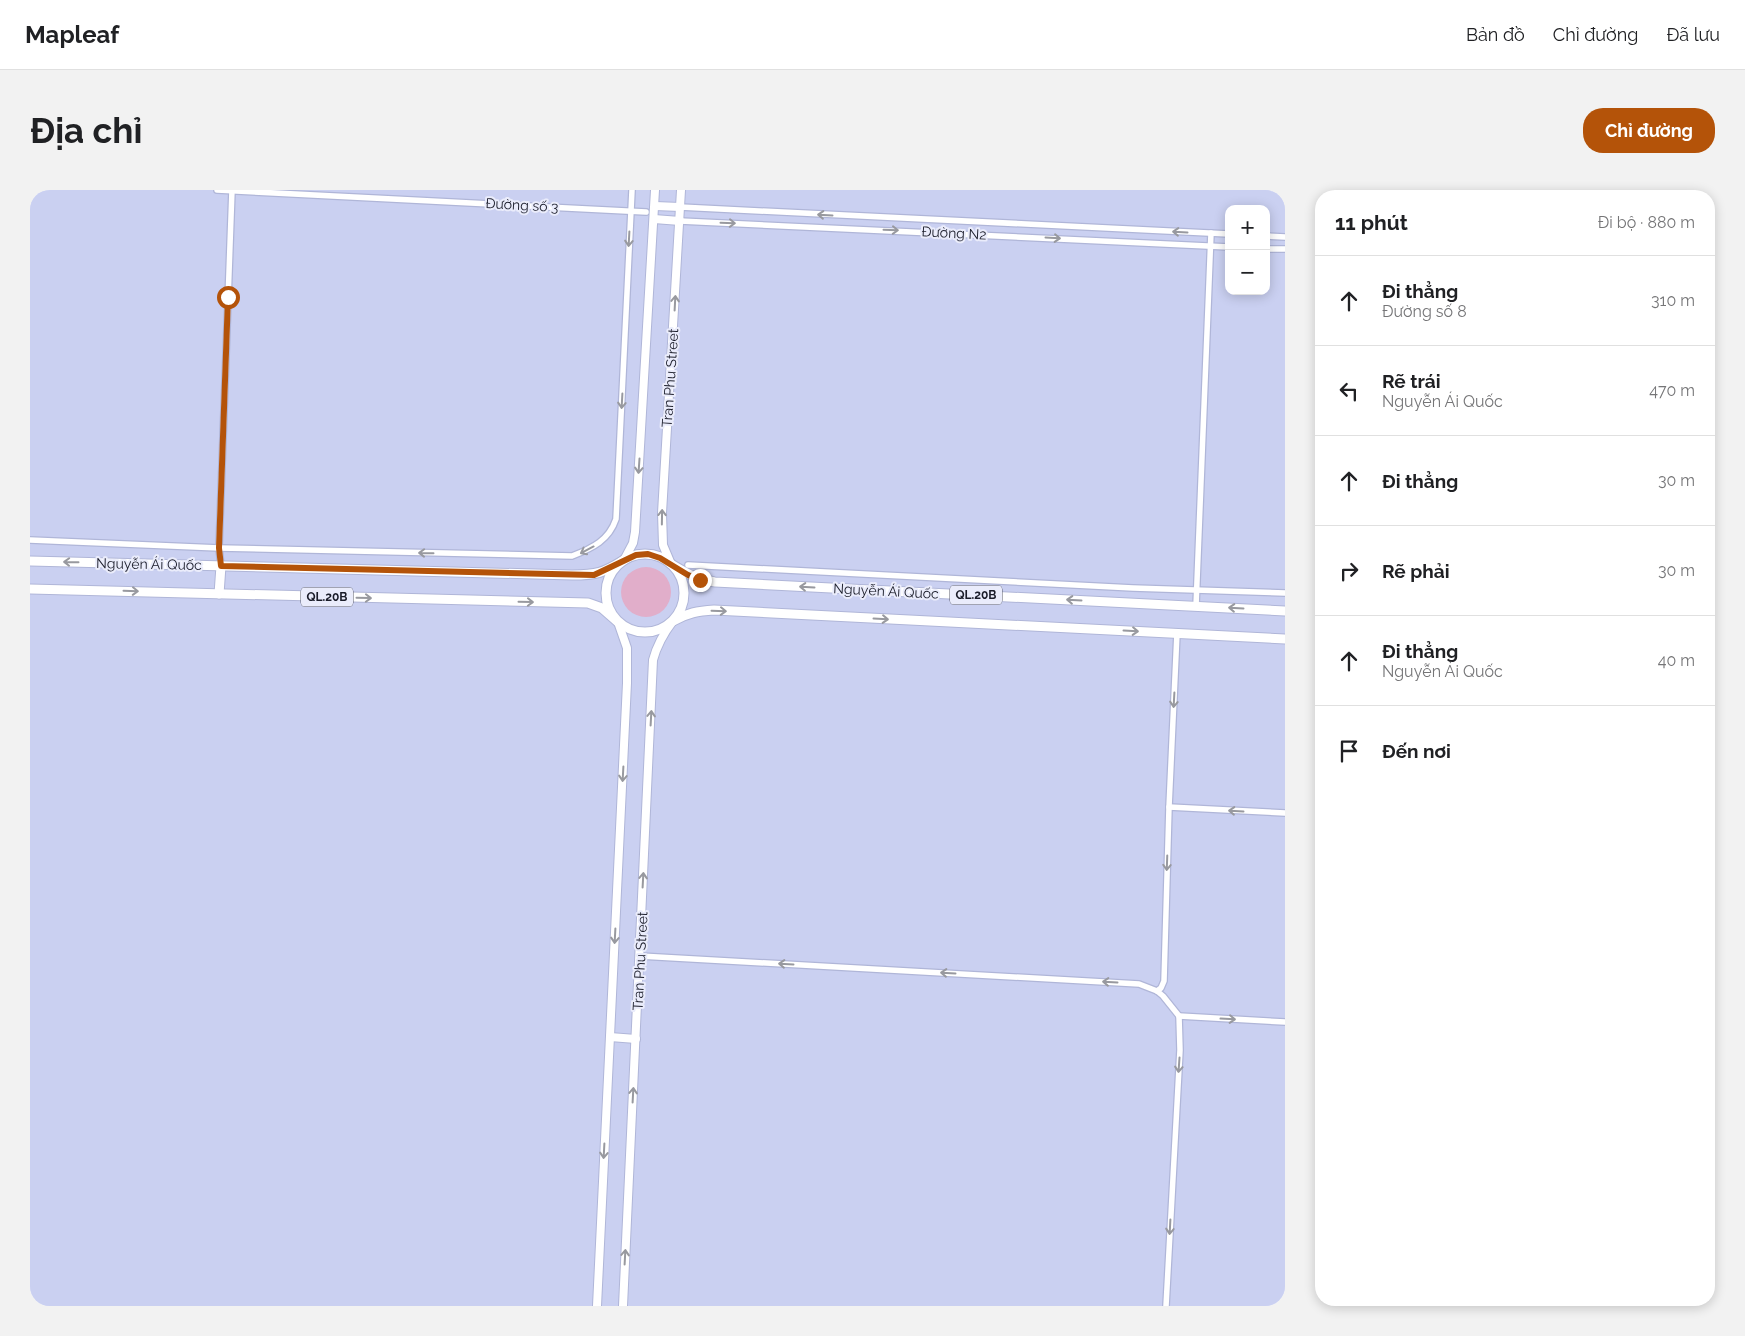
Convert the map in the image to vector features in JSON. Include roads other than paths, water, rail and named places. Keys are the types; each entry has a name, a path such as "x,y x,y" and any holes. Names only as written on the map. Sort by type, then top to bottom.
{"main road":[{"name":"Tran Phu Street","path":"624,560 633,543 635,532 655,190"},
{"name":"Tran Phu Street","path":"671,564 663,545 662,507 681,190"},
{"path":"655,206 680,207"},
{"path":"654,219 680,221"},
{"path":"648,554 671,564 679,574 684,586 684,599 680,611 673,621 663,628 645,632 628,629 618,622 610,612 605,590 608,578 615,568 624,560 636,555 648,554"},
{"name":"Nguyễn Ái Quốc","path":"30,561 594,575 624,560"},
{"name":"Nguyễn Ái Quốc","path":"671,564 700,580 715,582 1285,611"},
{"path":"219,594 221,566"},
{"name":"Nguyễn Ái Quốc","path":"30,589 588,603 602,608 618,622"},
{"name":"Nguyễn Ái Quốc","path":"673,621 696,610 714,610 1285,639"},
{"name":"Tran Phu Street","path":"622,1306 653,660 662,635 673,621"},
{"name":"Tran Phu Street","path":"597,1306 628,657 627,648 618,622"},
{"path":"610,1037 636,1039"}],"street":[{"name":"Đường số 3","path":"217,190 646,212"},
{"path":"221,566 219,548 232,190"},
{"path":"30,540 219,548 572,556 585,551 612,532 616,519 632,190"},
{"path":"654,219 646,212 655,206"},
{"name":"Đường N2","path":"680,207 1225,234"},
{"name":"Đường N2","path":"680,221 1225,247"},
{"path":"1196,606 1211,233"},
{"path":"1270,236 1285,237"},
{"path":"1270,249 1285,250"},
{"path":"688,565 1133,588 1285,593"},
{"path":"1157,991 1161,988 1164,981 1177,633"},
{"path":"1169,807 1285,813"},
{"path":"640,956 1139,984 1157,991 1168,1001 1179,1016 1180,1050 1166,1306"},
{"path":"1179,1016 1285,1022"}]}
